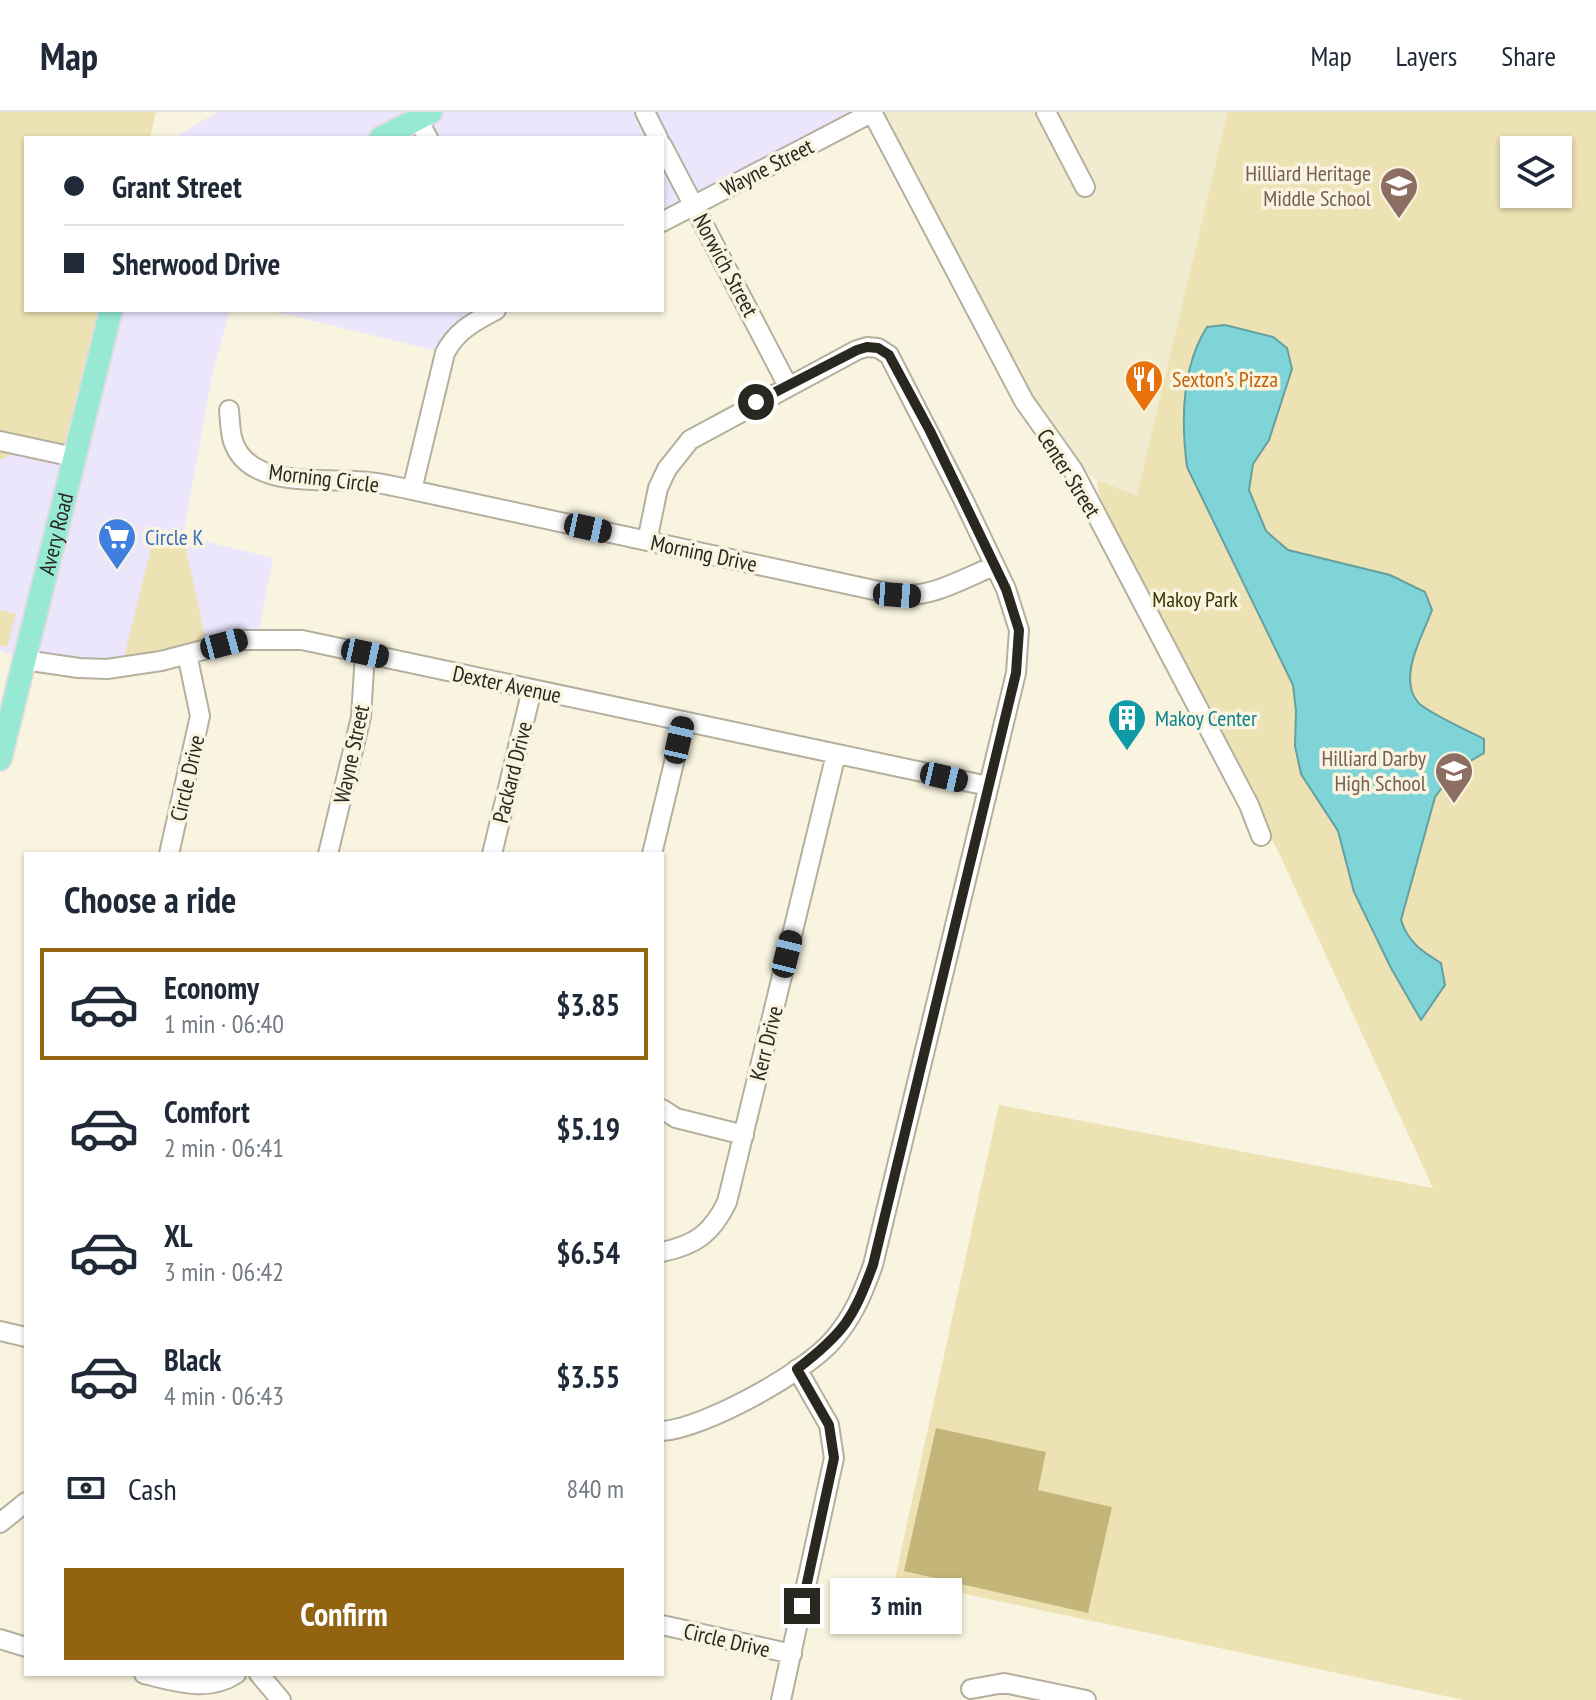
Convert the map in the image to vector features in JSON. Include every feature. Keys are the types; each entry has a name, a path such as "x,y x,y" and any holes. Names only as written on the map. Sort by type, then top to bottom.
{"main road":[{"path":"386,136 423,120"},
{"name":"Avery Road","path":"0,759 110,312"}],"street":[{"path":"645,112 657,136"},
{"name":"Wayne Street","path":"664,221 872,112"},
{"name":"Center Street","path":"872,112 1024,401 1073,470 1249,805 1261,836"},
{"path":"1046,112 1085,187"},
{"name":"Norwich Street","path":"664,149 788,386"},
{"path":"412,490 445,353 453,337 467,325 492,312"},
{"path":"647,541 658,488 667,469 690,440 857,350 878,348 889,355 897,366 1006,589 1019,630 1016,673 873,1265 857,1308 831,1343 797,1369 724,1413 677,1430 664,1431"},
{"name":"Morning Circle","path":"229,410 233,441 240,455 266,473 281,477 369,482 412,490"},
{"path":"0,441 74,457"},
{"name":"Morning Drive","path":"412,490 897,595 915,596 933,592 994,566"},
{"name":"Dexter Avenue","path":"24,660 107,669 242,640 302,640 988,786"},
{"name":"Wayne Street","path":"328,852 361,717 365,653"},
{"name":"Circle Drive","path":"169,852 200,716 187,654"},
{"name":"Packard Drive","path":"492,852 532,689"},
{"path":"652,852 684,721"},
{"name":"Kerr Drive","path":"664,1251 693,1244 718,1221 727,1202 836,754"},
{"path":"664,1110 676,1118 744,1135"},
{"path":"0,1331 24,1337"},
{"path":"781,1700 834,1458 829,1425 797,1369"},
{"path":"0,1523 24,1504"},
{"name":"Circle Drive","path":"664,1625 792,1654"},
{"path":"0,1639 24,1646"},
{"path":"152,1676 186,1684 208,1685 231,1676"},
{"path":"261,1676 281,1700"},
{"path":"971,1689 1004,1683 1086,1700"}],"shaded area":[{"path":"217,112 873,112 664,221 664,136 177,136"},
{"name":"Hilliard Darby High School","path":"873,112 1596,112 1596,1383 1137,497 1097,480 1065,458"},
{"path":"29,312 229,312 213,371 183,536 273,558 257,640 161,661 24,660 0,650 0,441"},
{"path":"277,312 494,312 445,353"},
{"path":"936,1428 1046,1452 1038,1490 1112,1507 1088,1613 904,1571"}],"green space":[{"path":"0,112 156,112 150,136 24,136 24,312 110,312 74,457 27,447 0,460"},
{"name":"Makoy Park","path":"1228,112 1596,112 1596,1700 1464,1700 895,1579 999,1105 1433,1188 1279,853 1103,516 1097,480 1137,496"},
{"path":"155,532 183,536 206,641 124,658"},
{"path":"0,610 16,614 7,647 0,645"}],"water":[{"path":"1225,325 1273,337 1287,348 1292,369 1269,440 1253,464 1249,490 1266,531 1288,550 1390,575 1425,592 1432,610 1411,668 1412,691 1417,701 1428,710 1484,739 1484,753 1455,770 1435,797 1401,920 1416,945 1441,963 1445,985 1421,1020 1391,968 1354,892 1338,831 1301,774 1295,746 1293,685 1187,467 1184,413 1192,360 1207,327"}],"place":[{"name":"Hilliard Heritage Middle School","path":"1399,220"},
{"name":"Sexton’s Pizza","path":"1144,413"},
{"name":"Circle K","path":"117,571"},
{"name":"Makoy Center","path":"1127,752"},
{"name":"Hilliard Darby High School","path":"1454,805"}],"route":[{"path":"756,402 857,350 878,348 889,355 919,408 1006,589 1019,630 1016,673 873,1265 857,1308 831,1343 797,1369 829,1425 834,1458 802,1606"}]}
